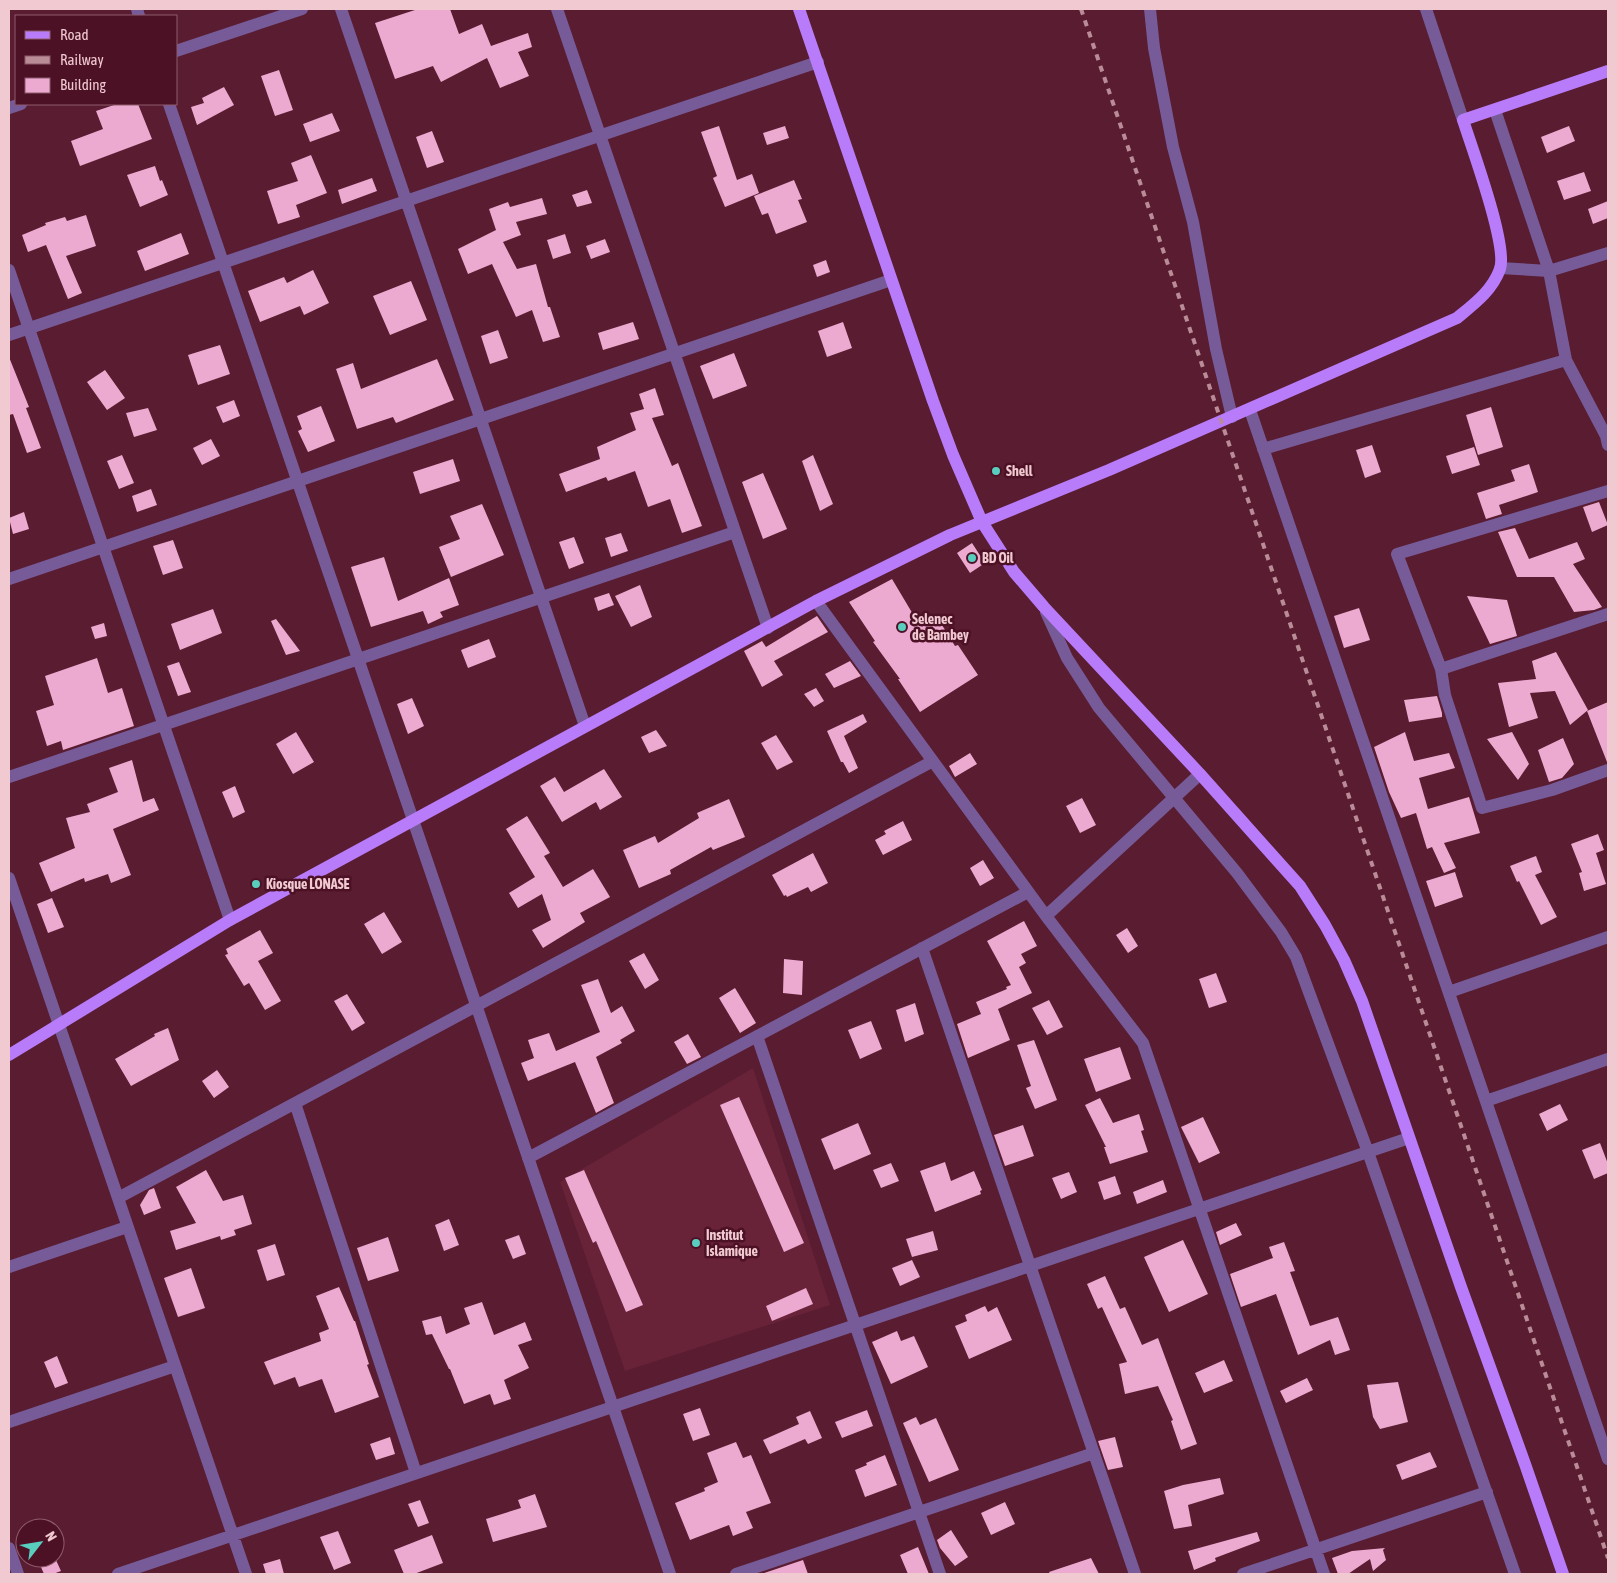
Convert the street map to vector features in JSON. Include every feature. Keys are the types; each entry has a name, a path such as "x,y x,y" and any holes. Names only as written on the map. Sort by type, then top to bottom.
{"main road":[{"path":"799,9 952,455 982,522 1014,572 1044,607 1200,774 1300,886 1325,925 1344,960 1362,1002 1563,1574"},
{"path":"9,1055 230,920 768,628 816,600 950,535 1045,498 1457,318 1483,296 1500,268 1500,240 1463,120 1608,71"}],"street":[{"path":"178,50 302,9"},
{"path":"341,9 585,726"},
{"path":"557,9 768,628"},
{"path":"1150,9 1154,48 1168,120 1193,222 1216,349 1232,417"},
{"path":"1426,9 1463,120"},
{"path":"9,335 818,62"},
{"path":"169,105 670,1574"},
{"path":"1494,110 1549,271 1566,360 1607,438"},
{"path":"1500,268 1549,271 1608,253"},
{"path":"9,270 230,920"},
{"path":"9,579 891,280"},
{"path":"1263,449 1566,360"},
{"path":"1250,410 1608,1458"},
{"path":"1608,491 1397,554 1440,669 1445,695 1482,808 1552,790 1608,770"},
{"path":"9,777 736,532"},
{"path":"816,600 1028,892 1143,1043 1324,1574"},
{"path":"1044,607 1067,658 1099,708 1237,873 1281,932 1296,957 1368,1152 1516,1574"},
{"path":"1440,669 1608,614"},
{"path":"118,1198 933,761"},
{"path":"1046,916 1200,774"},
{"path":"9,878 246,1574"},
{"path":"528,1158 1028,892"},
{"path":"1449,992 1608,937"},
{"path":"922,948 1135,1574"},
{"path":"757,1036 940,1574"},
{"path":"1486,1101 1608,1059"},
{"path":"295,1103 416,1473"},
{"path":"118,1574 1409,1138"},
{"path":"9,1267 128,1227"},
{"path":"9,1422 175,1366"},
{"path":"736,1574 1094,1453"},
{"path":"1243,1574 1487,1492"},
{"path":"9,1548 18,1574"}],"shaded area":[{"name":"Institut Islamique","path":"753,1068 830,1305 625,1371 560,1182"}],"building":[{"path":"418,9 450,9 459,34 482,24 491,46 528,33 532,47 518,52 529,76 500,88 487,58 441,82 433,66 395,79 375,23"},
{"path":"279,70 293,110 275,116 261,76"},
{"path":"224,87 234,105 197,125 191,107 204,103 202,98"},
{"path":"114,105 138,105 152,139 80,166 71,141 103,129 96,111"},
{"path":"332,113 340,131 310,142 303,124"},
{"path":"719,126 737,180 752,174 759,193 725,207 713,178 717,176 701,132"},
{"path":"785,126 789,138 767,145 763,133"},
{"path":"1569,126 1575,141 1547,153 1541,137"},
{"path":"432,131 444,162 427,168 416,137"},
{"path":"311,155 327,193 296,205 300,217 278,224 267,191 298,181 291,163"},
{"path":"155,166 160,181 162,180 168,195 140,207 127,175"},
{"path":"1584,172 1591,191 1564,200 1557,181"},
{"path":"372,178 377,191 342,204 338,190"},
{"path":"794,180 802,199 798,200 807,222 776,234 768,213 762,215 754,196"},
{"path":"587,190 592,203 577,207 572,195"},
{"path":"542,198 547,214 516,222 521,235 503,242 517,269 536,264 548,307 550,307 560,337 543,342 532,310 516,317 492,264 468,274 458,249 496,230 489,209 508,202 510,207"},
{"path":"1608,201 1608,218 1593,224 1588,209"},
{"path":"86,215 96,246 66,256 82,293 68,299 46,245 28,252 22,235 46,225 45,223 65,217 67,221"},
{"path":"181,233 189,254 145,271 137,251"},
{"path":"565,234 571,253 553,259 547,240"},
{"path":"605,239 610,252 591,259 586,246"},
{"path":"826,260 830,272 817,277 813,265"},
{"path":"313,270 329,303 304,315 300,306 260,322 248,291 284,277 287,283"},
{"path":"411,281 427,320 390,335 373,296"},
{"path":"633,322 639,339 603,350 598,333"},
{"path":"843,322 852,348 827,357 818,331"},
{"path":"498,330 508,358 490,364 481,336"},
{"path":"220,345 230,374 198,385 188,355"},
{"path":"734,353 747,386 713,399 700,366"},
{"path":"9,357 29,407 26,408 41,448 27,453 13,414 9,415"},
{"path":"437,359 454,400 396,423 393,417 357,429 336,369 353,363 361,389"},
{"path":"105,370 125,398 107,410 87,382"},
{"path":"655,388 664,415 652,418 672,466 678,463 702,526 682,533 670,499 648,507 635,471 608,481 606,477 566,492 559,474 600,459 597,447 636,430 630,413 644,409 639,394"},
{"path":"234,400 240,416 223,423 216,407"},
{"path":"321,406 335,441 308,452 298,431 302,429 297,416"},
{"path":"1491,407 1503,447 1478,455 1466,415"},
{"path":"148,408 157,430 134,437 126,413"},
{"path":"211,439 220,456 202,465 193,448"},
{"path":"1372,445 1381,472 1365,478 1356,450"},
{"path":"1474,447 1480,465 1452,474 1446,456"},
{"path":"122,455 134,483 119,489 107,461"},
{"path":"813,455 833,504 820,511 802,461"},
{"path":"453,459 460,481 420,494 413,472"},
{"path":"1529,464 1538,492 1499,505 1502,514 1486,519 1477,493 1515,481 1511,470"},
{"path":"763,473 787,529 763,539 742,482"},
{"path":"151,489 157,505 137,512 132,496"},
{"path":"1599,502 1608,525 1592,532 1583,507"},
{"path":"482,504 504,555 451,577 439,547 460,539 450,516"},
{"path":"24,512 29,529 13,534 9,518"},
{"path":"1515,528 1529,559 1577,542 1585,559 1573,564 1602,607 1594,610 1574,612 1554,577 1517,577 1498,532"},
{"path":"621,533 628,551 611,557 605,538"},
{"path":"574,537 584,563 569,569 559,542"},
{"path":"173,540 183,568 163,575 153,546"},
{"path":"972,543 985,563 970,573 957,553"},
{"path":"384,557 398,601 449,578 459,605 440,612 443,617 428,624 423,611 371,627 351,567"},
{"path":"892,579 920,626 937,617 955,646 958,645 978,675 920,712 898,679 900,679 873,642 875,641 849,602"},
{"path":"640,585 652,617 631,627 615,596"},
{"path":"609,593 614,605 598,611 594,598"},
{"path":"1467,596 1507,600 1517,636 1490,644"},
{"path":"1359,608 1370,640 1344,648 1334,616"},
{"path":"213,609 222,633 180,650 171,624"},
{"path":"817,616 828,632 774,661 783,675 762,687 744,651 762,641 766,647"},
{"path":"276,619 300,651 286,655 271,621"},
{"path":"104,623 107,636 95,639 91,627"},
{"path":"489,639 496,657 468,668 461,650"},
{"path":"1556,652 1588,710 1570,725 1555,691 1530,693 1538,718 1509,727 1498,683 1536,679 1532,661"},
{"path":"97,658 108,693 122,688 134,726 63,750 61,741 47,746 36,711 54,705 45,676"},
{"path":"850,661 861,676 834,688 825,674"},
{"path":"179,662 191,692 178,696 167,666"},
{"path":"816,688 824,701 814,707 804,694"},
{"path":"1437,696 1442,717 1409,722 1404,700"},
{"path":"412,698 424,726 408,734 397,704"},
{"path":"1608,702 1608,762 1607,762 1587,711"},
{"path":"863,714 867,722 844,736 858,768 849,773 843,762 841,762 827,731"},
{"path":"656,730 667,746 649,753 641,737"},
{"path":"296,732 314,762 293,774 276,744"},
{"path":"1405,732 1414,761 1449,753 1455,768 1419,778 1428,809 1469,797 1480,833 1444,843 1456,868 1444,873 1432,847 1427,849 1416,813 1401,818 1389,792 1374,747"},
{"path":"1512,732 1529,764 1518,780 1487,739"},
{"path":"776,735 793,762 777,770 761,743"},
{"path":"1563,738 1574,764 1562,778 1549,782 1538,750"},
{"path":"970,753 977,764 955,777 949,766"},
{"path":"132,760 143,802 154,798 159,810 113,829 131,875 111,883 108,874 85,882 84,878 51,892 39,863 75,848 66,818 90,812 87,804 118,792 109,768"},
{"path":"604,769 622,797 600,810 596,802 562,822 540,786 555,777 564,792"},
{"path":"235,786 245,812 233,818 222,792"},
{"path":"1082,798 1096,825 1080,833 1066,806"},
{"path":"729,799 745,837 713,850 711,847 670,870 671,874 639,888 623,850 655,836 658,843 699,818 697,813"},
{"path":"527,816 550,853 544,856 563,887 593,869 610,897 580,913 585,922 543,948 532,930 551,920 542,894 518,908 509,893 535,877 506,829"},
{"path":"903,821 912,840 883,855 875,840 886,834 884,831"},
{"path":"1598,834 1604,850 1596,853 1606,884 1584,891 1579,873 1582,872 1571,844"},
{"path":"813,853 828,883 811,892 808,887 787,897 786,895 784,896 772,875"},
{"path":"1536,856 1542,872 1535,875 1557,917 1541,925 1510,866"},
{"path":"983,860 994,878 980,886 970,868"},
{"path":"1455,872 1463,897 1435,907 1426,881"},
{"path":"52,898 64,927 48,933 37,904"},
{"path":"384,912 402,942 382,954 364,924"},
{"path":"1024,921 1037,946 1021,954 1026,963 1019,967 1032,993 998,1009 1010,1040 968,1058 957,1024 981,1014 976,1002 1007,989 1006,987 1011,985 987,941"},
{"path":"1127,928 1138,946 1128,953 1116,935"},
{"path":"260,930 273,953 258,961 281,1001 265,1010 249,983 244,986 225,955 228,954 226,949"},
{"path":"644,953 659,980 645,989 629,961"},
{"path":"784,959 803,961 802,995 783,993"},
{"path":"1216,973 1227,1002 1209,1008 1199,979"},
{"path":"598,979 611,1013 622,1006 635,1031 620,1040 622,1043 596,1057 614,1103 596,1113 575,1062 528,1081 521,1063 534,1058 528,1040 549,1033 556,1051 600,1032 581,985"},
{"path":"735,988 756,1023 740,1033 719,998"},
{"path":"347,994 365,1023 352,1031 334,1001"},
{"path":"1049,1000 1063,1027 1047,1035 1032,1008"},
{"path":"915,1003 924,1034 905,1042 896,1010"},
{"path":"871,1021 882,1049 860,1059 848,1030"},
{"path":"168,1028 179,1060 131,1086 115,1059 155,1036 154,1034"},
{"path":"688,1034 701,1057 687,1064 674,1042"},
{"path":"1034,1040 1057,1100 1035,1109 1026,1088 1031,1086 1017,1045"},
{"path":"1120,1047 1131,1079 1096,1092 1084,1059"},
{"path":"217,1070 229,1087 214,1098 202,1081"},
{"path":"739,1097 804,1243 784,1252 720,1105"},
{"path":"1100,1098 1113,1123 1139,1114 1144,1130 1141,1131 1148,1152 1110,1164 1104,1147 1106,1147 1085,1105"},
{"path":"1560,1104 1568,1120 1547,1131 1539,1114"},
{"path":"1203,1117 1220,1153 1199,1163 1181,1127"},
{"path":"858,1123 871,1154 834,1170 821,1139"},
{"path":"1023,1125 1034,1156 1005,1166 994,1135"},
{"path":"1600,1143 1608,1164 1608,1173 1594,1179 1582,1150"},
{"path":"945,1162 951,1181 974,1171 982,1190 980,1191 981,1194 935,1212 920,1171"},
{"path":"891,1163 899,1181 881,1188 873,1170"},
{"path":"206,1170 223,1201 243,1195 252,1224 234,1230 236,1235 221,1240 220,1236 176,1250 170,1231 196,1223 176,1187"},
{"path":"584,1170 643,1305 626,1312 596,1241 593,1243 565,1178"},
{"path":"1069,1172 1077,1192 1061,1199 1052,1178"},
{"path":"1115,1176 1121,1194 1104,1200 1098,1182"},
{"path":"1163,1180 1167,1192 1137,1204 1133,1192"},
{"path":"154,1188 161,1208 144,1215 140,1205 149,1190"},
{"path":"449,1219 459,1245 444,1251 435,1225"},
{"path":"1236,1223 1242,1235 1220,1245 1216,1232"},
{"path":"933,1231 938,1250 912,1257 906,1239"},
{"path":"519,1235 526,1254 513,1259 505,1240"},
{"path":"388,1237 399,1271 368,1281 357,1248"},
{"path":"1183,1240 1208,1294 1169,1312 1144,1257"},
{"path":"1284,1242 1295,1271 1290,1272 1310,1326 1338,1317 1350,1350 1335,1355 1330,1340 1298,1355 1276,1294 1241,1307 1230,1274 1273,1258 1269,1247"},
{"path":"275,1244 285,1275 267,1281 257,1250"},
{"path":"912,1260 920,1277 900,1286 892,1268"},
{"path":"191,1268 205,1308 178,1317 164,1278"},
{"path":"1105,1276 1120,1309 1125,1307 1142,1345 1158,1338 1197,1444 1181,1450 1171,1421 1173,1420 1158,1386 1125,1394 1119,1364 1127,1362 1102,1307 1098,1309 1087,1284"},
{"path":"339,1287 355,1321 369,1364 367,1365 379,1397 335,1413 322,1379 299,1387 295,1377 274,1385 264,1362 321,1341 319,1333 329,1329 316,1296"},
{"path":"806,1288 813,1304 772,1321 766,1306"},
{"path":"482,1302 494,1335 525,1322 532,1340 518,1345 529,1368 504,1380 511,1399 494,1405 490,1394 464,1404 450,1369 432,1334 426,1335 422,1321 441,1316 446,1334 470,1324 464,1308"},
{"path":"985,1306 988,1312 997,1307 1012,1340 969,1359 955,1326 967,1321 965,1315"},
{"path":"897,1331 901,1341 914,1336 928,1367 891,1384 872,1342"},
{"path":"57,1356 68,1383 55,1388 44,1362"},
{"path":"1224,1360 1233,1381 1204,1393 1195,1373"},
{"path":"1307,1378 1313,1390 1286,1403 1280,1391"},
{"path":"1398,1382 1408,1422 1380,1429 1373,1417 1367,1385"},
{"path":"700,1408 710,1435 693,1441 683,1414"},
{"path":"867,1410 873,1426 842,1438 835,1422"},
{"path":"810,1411 822,1438 808,1444 805,1439 770,1454 763,1440 799,1424 796,1417"},
{"path":"916,1417 920,1425 936,1418 959,1470 929,1482 903,1423"},
{"path":"390,1437 395,1454 376,1460 370,1444"},
{"path":"1115,1437 1123,1467 1108,1470 1098,1441"},
{"path":"736,1442 743,1458 751,1455 771,1503 746,1512 753,1528 733,1536 729,1525 690,1540 675,1503 705,1491 704,1488 718,1482 707,1453"},
{"path":"1430,1452 1437,1467 1402,1480 1396,1465"},
{"path":"885,1455 897,1485 865,1497 855,1470"},
{"path":"1220,1478 1224,1494 1188,1505 1192,1526 1174,1529 1164,1491 1183,1485"},
{"path":"535,1494 547,1527 493,1542 486,1519 521,1508 518,1500"},
{"path":"420,1500 429,1523 418,1527 408,1504"},
{"path":"1005,1502 1015,1524 991,1535 981,1513"},
{"path":"951,1530 968,1557 955,1566 940,1548 937,1540"},
{"path":"338,1531 351,1563 334,1570 320,1537"},
{"path":"1257,1532 1260,1541 1215,1558 1216,1561 1194,1570 1188,1551"},
{"path":"432,1535 443,1563 414,1574 404,1574 394,1550"},
{"path":"918,1547 929,1574 908,1574 900,1555"},
{"path":"1385,1548 1383,1550 1386,1560 1373,1571 1370,1559 1348,1574 1338,1574 1332,1558 1352,1551"},
{"path":"1091,1558 1099,1574 1050,1574 1049,1572"},
{"path":"280,1559 284,1574 266,1574 263,1564"},
{"path":"803,1560 808,1574 761,1574"},
{"path":"41,1568 60,1568 61,1571 53,1574 44,1574"}],"railway":[{"path":"1081,9 1608,1558"}],"place":[{"name":"Shell","path":"996,471"},
{"name":"BD Oil","path":"972,558"},
{"name":"Selenec de Bambey","path":"902,627"},
{"name":"Kiosque LONASE","path":"256,884"},
{"name":"Institut Islamique","path":"696,1243"}]}
